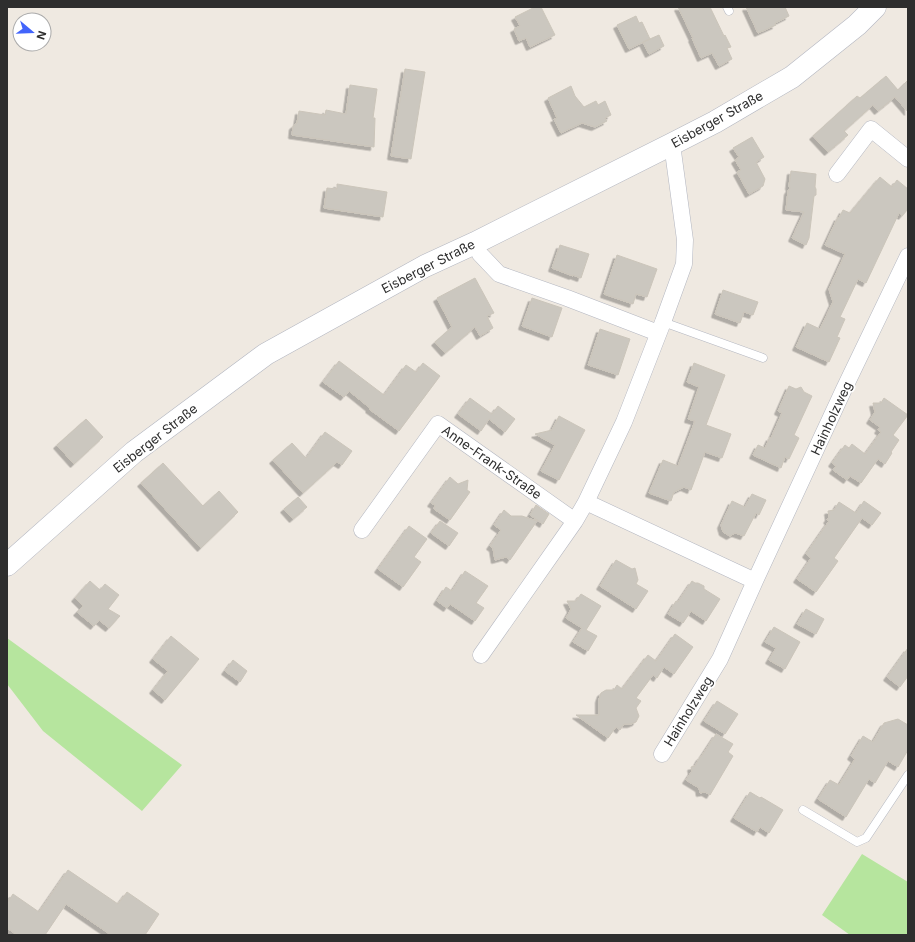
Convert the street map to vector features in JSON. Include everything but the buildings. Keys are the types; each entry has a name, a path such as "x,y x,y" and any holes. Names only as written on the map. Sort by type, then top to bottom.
{"main road":[{"name":"Eisberger Straße","path":"7,565 134,452 266,354 425,266 714,122 792,77 857,25 875,7"}],"street":[{"path":"837,174 871,129 908,159"},
{"path":"481,655 586,502 624,422 661,328 684,264 685,240 672,144"},
{"path":"475,242 480,254 499,274 567,298 661,328"},
{"name":"Hainholzweg","path":"662,754 720,659 844,389 908,256"},
{"name":"Anne-Frank-Straße","path":"362,530 438,424 575,520"},
{"path":"586,502 755,581"}],"lane":[{"path":"661,328 763,358"},
{"path":"803,810 856,842 866,838 908,775"}],"green space":[{"path":"7,638 182,765 142,811 43,731 7,684"},
{"path":"862,854 908,882 908,935 850,935 822,915"}]}
